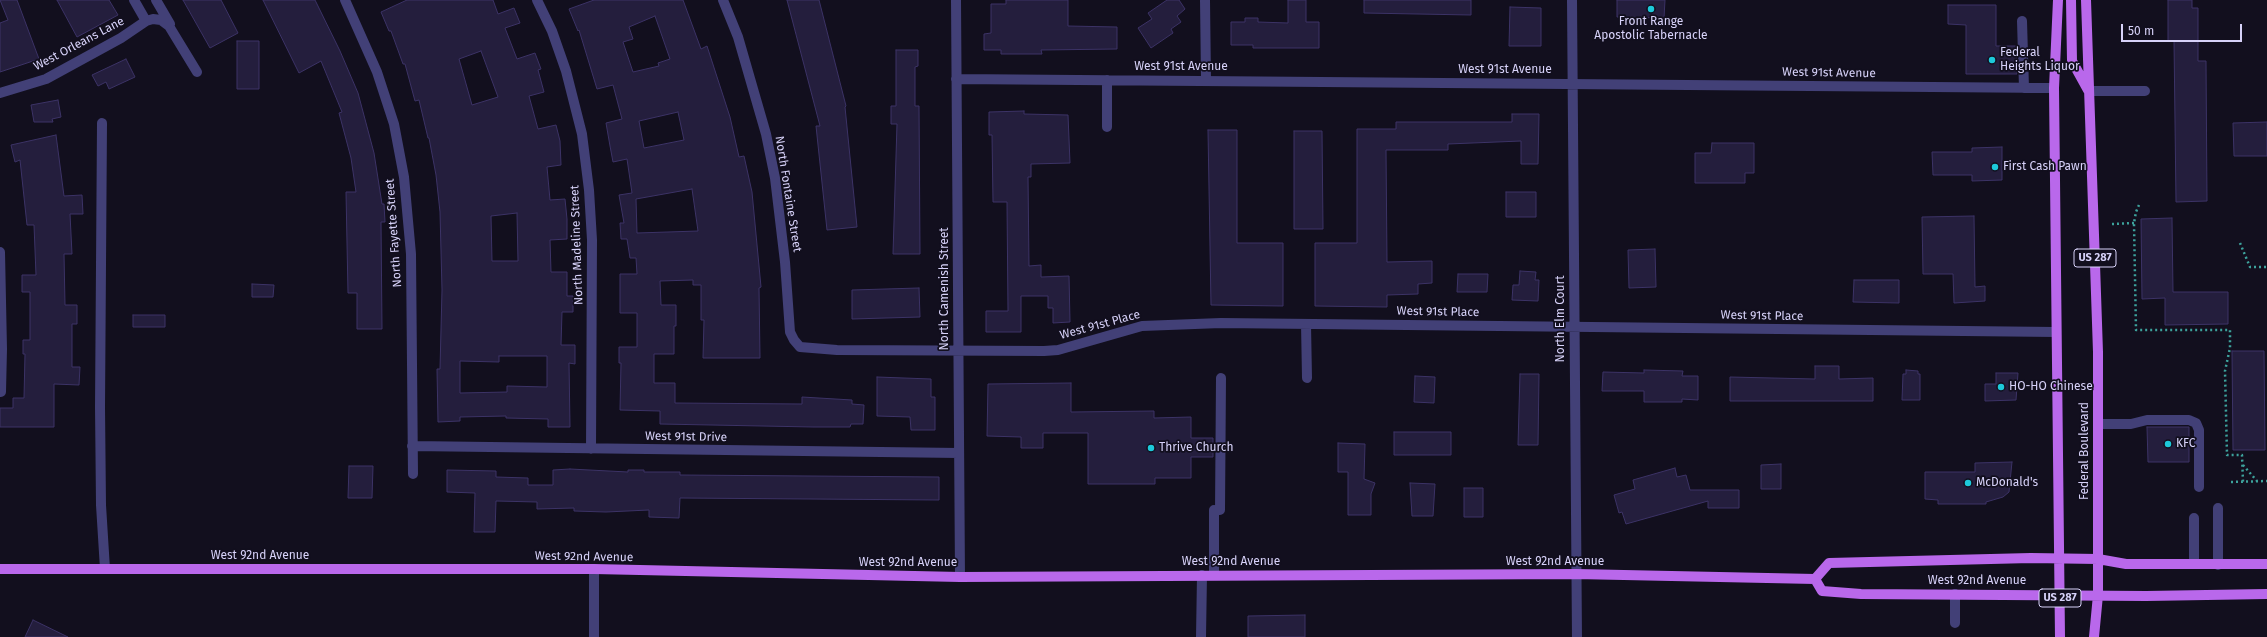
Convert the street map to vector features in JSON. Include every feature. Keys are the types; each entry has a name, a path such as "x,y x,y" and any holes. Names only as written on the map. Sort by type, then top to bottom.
{"main road":[{"name":"US 287","path":"2058,0 2054,88 2056,440 2060,558 2060,637"},
{"path":"2071,0 2072,61 2089,91"},
{"name":"Federal Boulevard","path":"2086,0 2098,352 2098,595 2094,637"},
{"name":"West 92nd Avenue","path":"1815,579 1829,563 2060,558 2098,559 2126,564 2267,564"},
{"name":"West 92nd Avenue","path":"0,569 594,569 960,577 1576,574 1815,579"},
{"name":"West 92nd Avenue","path":"1815,579 1822,591 2060,595 2267,594"}],"street":[{"path":"134,0 146,21 153,19 161,20 172,30"},
{"path":"156,0 197,72"},
{"name":"North Fayette Street","path":"345,0 377,72 394,124 404,177 411,254 413,474"},
{"name":"North Madeline Street","path":"537,0 552,31 566,72 582,134 589,190 592,240 591,449"},
{"name":"North Fontaine Street","path":"723,0 752,84 775,178 787,273 790,332 800,347 823,350"},
{"name":"North Camenish Street","path":"956,0 960,577"},
{"path":"1205,0 1206,80"},
{"name":"North Elm Court","path":"1572,0 1577,637"},
{"name":"West Orleans Lane","path":"0,93 40,81 65,70 121,38 146,21"},
{"path":"2022,21 2024,88"},
{"name":"West 91st Avenue","path":"956,79 2054,88"},
{"path":"1107,80 1107,127"},
{"path":"2089,91 2146,91"},
{"path":"102,122 100,407 101,504 105,569"},
{"path":"0,252 1,392"},
{"path":"1306,324 1307,378"},
{"name":"West 91st Place","path":"823,350 1058,350 1142,326 1306,324 2056,332"},
{"path":"1214,576 1221,378"},
{"path":"2098,424 2131,424 2147,420 2189,420 2196,423 2199,430 2200,487"},
{"name":"West 91st Drive","path":"412,446 959,454"},
{"path":"2218,508 2218,565"},
{"path":"2194,518 2194,564"},
{"path":"594,569 594,637"},
{"path":"1201,637 1202,576"},
{"path":"1955,594 1955,623"}],"path":[{"path":"2140,205 2136,212 2134,223 2136,330 2230,330 2225,371 2227,455 2242,455 2243,482"},
{"path":"2112,224 2134,223"},
{"path":"2240,243 2250,267 2267,267"},
{"path":"2243,465 2258,481"},
{"path":"2231,482 2267,481"}],"building":[{"path":"0,0 17,0 39,59 0,72 0,23 8,20"},
{"path":"57,0 109,0 118,15 77,37"},
{"path":"183,0 221,0 238,33 210,48"},
{"path":"263,0 315,0 340,51 358,93 374,153 382,204 384,204 385,222 381,222 382,329 357,329 357,293 348,293 346,192 356,192 351,158 339,113 342,112 321,61 299,73"},
{"path":"407,0 493,0 498,14 514,8 520,23 505,28 517,59 535,53 541,69 538,70 544,92 529,96 538,129 556,125 560,141 561,165 547,167 550,200 565,199 567,219 567,239 550,240 551,272 567,272 567,296 573,296 573,312 562,312 561,345 575,345 575,364 569,363 570,427 548,427 548,419 506,418 506,416 460,417 460,421 438,422 437,369 440,369 442,290 440,212 436,175 429,138 419,100 415,101 405,64 403,64 391,31 389,31 381,12","holes":["481,51 498,97 472,105 459,59","517,213 518,261 492,261 491,216","499,356 547,356 547,387 507,386 507,392 460,393 460,361 499,362"]},
{"path":"594,0 683,0 701,49 707,46 730,117 739,157 744,156 752,192 761,287 759,288 760,358 703,358 704,320 701,320 701,285 693,285 693,280 660,281 661,305 676,305 676,326 674,326 674,354 654,354 654,383 675,383 675,403 802,404 802,397 852,400 852,404 864,405 863,424 851,424 850,427 813,427 660,424 660,411 620,410 621,363 619,363 619,347 637,347 637,313 620,313 620,274 637,274 636,258 630,258 627,239 621,239 620,223 624,223 619,195 632,193 627,159 613,162 610,146 606,123 622,119 613,85 597,89 579,30 578,31 569,9","holes":["655,16 670,59 658,63 659,66 633,72 623,42 633,39 629,27","678,112 684,140 644,148 639,121","692,189 698,231 637,233 636,199"]},
{"path":"787,0 819,0 846,106 857,227 827,230 816,126 820,126"},
{"path":"1006,0 1068,0 1068,26 1117,27 1117,49 1041,50 1042,54 1001,54 1001,50 984,50 984,34 991,33 991,4 1006,4"},
{"path":"1167,0 1179,0 1185,9 1177,16 1181,22 1171,29 1173,33 1151,48 1138,28 1152,19 1148,13"},
{"path":"1288,0 1306,0 1306,22 1319,22 1319,48 1253,48 1253,45 1231,45 1231,22 1245,22 1245,18 1258,18 1258,22 1288,23"},
{"path":"1364,0 1471,0 1471,15 1364,13"},
{"name":"Front Range Apostolic Tabernacle","path":"1617,0 1665,0 1664,18 1617,17"},
{"path":"2168,0 2192,0 2192,8 2198,8 2198,61 2206,61 2207,201 2176,202 2174,41 2168,41"},
{"path":"1948,5 1996,5 1996,46 2016,46 2017,74 1966,74 1966,25 1948,24"},
{"path":"1510,7 1541,8 1541,46 1509,46"},
{"path":"237,41 259,41 259,89 237,89"},
{"path":"896,50 918,50 918,66 915,67 915,106 919,106 920,254 893,254 897,124 891,124 891,106 896,106"},
{"path":"126,59 135,77 109,89 106,82 98,86 92,75"},
{"path":"58,100 61,117 52,119 53,122 34,122 31,105"},
{"path":"1024,111 1024,114 1068,115 1070,163 1031,164 1031,177 1028,177 1029,266 1041,265 1041,277 1069,276 1070,322 1053,323 1053,308 1048,308 1048,296 1021,296 1021,332 986,332 986,311 1008,311 1007,202 993,202 992,135 989,135 989,112"},
{"path":"1512,114 1539,114 1538,164 1521,164 1521,141 1448,144 1448,150 1386,150 1387,262 1432,261 1432,283 1418,284 1418,294 1387,295 1387,307 1315,306 1315,243 1357,243 1357,129 1396,129 1396,122 1512,122"},
{"path":"2267,122 2267,156 2234,156 2233,123"},
{"path":"1208,130 1237,130 1237,243 1283,243 1283,306 1211,305"},
{"path":"1294,131 1322,131 1323,229 1294,229"},
{"path":"56,135 64,196 82,195 83,214 70,214 72,254 64,254 65,305 77,305 77,324 72,324 72,367 80,367 79,385 54,384 54,427 0,427 0,408 13,408 13,398 24,398 25,354 23,354 23,340 30,340 30,292 22,292 22,275 36,275 34,225 27,225 20,160 15,162 11,145"},
{"path":"1712,143 1754,143 1754,173 1745,173 1745,183 1695,183 1695,153 1711,153"},
{"path":"2002,147 2002,180 1972,181 1972,175 1933,175 1932,152 1972,152 1972,148"},
{"path":"1506,192 1536,192 1536,217 1506,217"},
{"path":"1974,216 1975,287 1985,286 1985,301 1954,303 1953,274 1923,274 1922,217"},
{"path":"2172,218 2173,292 2228,292 2228,324 2165,325 2165,298 2142,299 2141,219"},
{"path":"1655,249 1656,287 1629,288 1628,250"},
{"path":"1520,271 1536,272 1535,280 1539,280 1538,301 1512,300 1513,285 1519,285"},
{"path":"1458,274 1488,274 1487,292 1457,292"},
{"path":"1854,280 1899,280 1899,303 1853,302"},
{"path":"252,284 274,285 273,297 252,297"},
{"path":"919,288 920,317 852,319 852,290"},
{"path":"133,315 165,315 165,327 133,327"},
{"path":"2232,351 2264,351 2265,450 2233,450"},
{"path":"1815,366 1839,366 1839,379 1873,378 1873,401 1730,401 1730,377 1815,379"},
{"path":"1644,370 1683,371 1682,376 1698,376 1698,400 1682,399 1682,402 1644,402 1644,391 1602,391 1603,372 1644,373"},
{"path":"1906,370 1918,371 1918,374 1920,374 1920,400 1902,400 1903,374 1906,374"},
{"name":"HO-HO Chinese","path":"1996,373 2018,373 2016,400 1985,401 1985,384 1996,384"},
{"path":"1520,374 1539,374 1538,445 1518,445"},
{"path":"1415,376 1435,377 1434,403 1414,402"},
{"path":"877,377 931,379 931,397 935,397 935,430 911,430 910,417 877,416"},
{"name":"Thrive Church","path":"1071,383 1071,412 1154,411 1154,418 1191,417 1191,438 1213,438 1213,457 1191,457 1191,478 1155,478 1155,484 1088,484 1088,433 1043,433 1043,448 1021,448 1021,437 987,436 988,384"},
{"name":"KFC","path":"2147,427 2189,427 2189,462 2148,462"},
{"path":"1394,432 1451,432 1451,455 1394,455"},
{"path":"1338,443 1365,444 1364,479 1375,483 1371,494 1371,515 1348,515 1348,472 1338,472"},
{"name":"McDonald's","path":"2012,462 2009,492 2003,497 1986,502 1986,504 1938,504 1938,500 1925,499 1925,472 1975,472 1975,463"},
{"path":"1781,464 1781,489 1761,489 1761,465"},
{"path":"349,466 373,466 372,498 348,498"},
{"path":"1675,468 1677,477 1686,475 1690,490 1739,490 1739,508 1708,508 1708,501 1626,524 1622,512 1619,513 1614,495 1635,489 1633,480"},
{"path":"570,469 628,472 628,470 644,470 644,472 680,472 680,475 939,477 939,500 680,498 679,518 649,517 649,510 606,512 574,511 574,508 537,509 537,502 496,501 495,532 474,532 475,493 447,492 447,470 496,471 496,477 528,478 528,485 553,485 553,470"},
{"path":"1410,483 1435,484 1433,516 1412,516"},
{"path":"1464,488 1483,488 1483,517 1464,517"},
{"path":"1305,615 1305,637 1248,637 1248,616"},
{"path":"33,620 68,637 25,637"}],"place":[{"name":"Front Range Apostolic Tabernacle","path":"1651,9"},
{"name":"Federal Heights Liquor","path":"1992,60"},
{"name":"First Cash Pawn","path":"1995,167"},
{"name":"HO-HO Chinese","path":"2001,387"},
{"name":"KFC","path":"2168,444"},
{"name":"Thrive Church","path":"1151,448"},
{"name":"McDonald's","path":"1968,483"}]}
